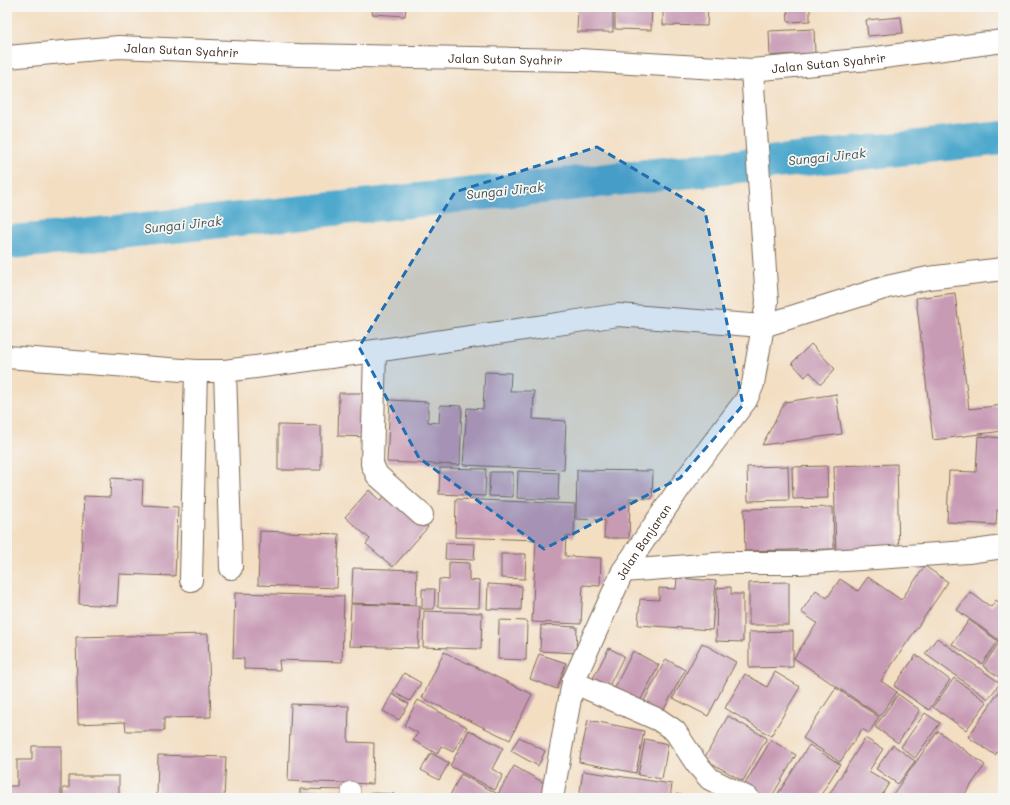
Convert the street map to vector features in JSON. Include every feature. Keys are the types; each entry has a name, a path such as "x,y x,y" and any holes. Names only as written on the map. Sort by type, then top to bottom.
{"street":[{"name":"Jalan Sutan Syahrir","path":"7,57 119,47 299,55 579,60 752,70 869,60 1003,41"},
{"name":"Jalan Banjaran","path":"552,798 573,682 623,571 680,487 746,400 753,384 767,302 752,94 752,70"},
{"path":"7,357 196,372 225,371 375,351 618,315 763,326 887,287 928,278 1003,269"},
{"path":"375,351 372,464 377,475 422,515"},
{"path":"225,371 231,568"},
{"path":"191,580 196,372"},
{"path":"623,571 729,563 799,563 968,552 1003,547"},
{"path":"573,682 659,720 675,731 696,763 710,779 748,798"}],"highlighted area":[{"path":"597,147 705,211 743,405 680,478 544,549 419,458 359,347 455,192"}],"building":[{"path":"307,7 307,9 285,8"},
{"path":"373,7 406,7 405,16 372,14"},
{"path":"615,7 652,7 651,30 615,29"},
{"path":"663,7 708,7 707,26 663,25"},
{"path":"787,7 810,7 810,21 788,22"},
{"path":"578,9 613,10 613,32 577,32"},
{"path":"901,17 903,33 868,36 866,20"},
{"path":"814,29 815,53 770,56 769,31"},
{"path":"955,293 969,409 1003,405 1003,431 933,440 916,298"},
{"path":"811,344 835,369 821,384 810,372 805,377 792,363"},
{"path":"485,372 511,373 510,391 534,391 533,419 566,421 564,470 463,465 467,408 483,409"},
{"path":"339,393 369,393 368,437 338,436"},
{"path":"836,394 842,434 762,445 785,402"},
{"path":"390,400 428,402 428,422 439,423 440,405 462,406 460,465 387,462"},
{"path":"278,425 321,426 321,470 278,470"},
{"path":"978,436 1003,438 1003,510 997,510 996,525 947,522 949,471 976,472"},
{"path":"897,464 899,553 836,555 834,466"},
{"path":"788,466 789,500 748,501 747,467"},
{"path":"827,466 828,498 793,499 792,467"},
{"path":"440,468 486,469 485,496 439,494"},
{"path":"577,470 653,471 652,499 630,498 629,538 604,538 605,520 576,519"},
{"path":"518,471 559,473 558,500 517,498"},
{"path":"490,472 513,472 513,497 489,496"},
{"path":"111,478 143,480 142,505 178,507 175,576 119,574 117,606 79,604 84,496 110,497"},
{"path":"369,490 380,501 388,492 428,527 393,567 366,544 370,539 345,517"},
{"path":"456,499 575,504 574,537 566,536 565,556 601,558 600,586 583,585 581,624 532,622 536,540 455,537"},
{"path":"833,507 834,549 745,551 744,509"},
{"path":"260,531 339,534 337,588 258,585"},
{"path":"446,543 475,544 474,560 445,559"},
{"path":"501,554 526,554 525,579 501,578"},
{"path":"449,562 469,563 469,580 480,581 479,608 438,607 439,579 449,580"},
{"path":"925,566 948,582 881,681 897,692 880,716 794,658 817,623 801,612 816,590 827,598 840,579 858,591 868,577 901,600"},
{"path":"353,568 417,570 416,605 351,603"},
{"path":"677,578 716,581 712,630 638,625 640,599 659,600 659,588 676,589"},
{"path":"789,582 789,625 749,625 749,583"},
{"path":"488,584 522,586 521,610 487,609"},
{"path":"731,587 731,594 743,594 743,642 716,641 717,588"},
{"path":"422,589 435,589 434,609 422,609"},
{"path":"970,592 991,607 996,600 1003,606 1003,643 957,610"},
{"path":"235,593 344,596 342,662 279,660 280,670 244,669 244,659 233,658"},
{"path":"351,604 420,606 418,648 349,646"},
{"path":"424,611 482,613 481,649 423,647"},
{"path":"499,620 527,621 526,660 498,659"},
{"path":"969,620 998,641 982,664 952,644"},
{"path":"541,625 577,627 576,653 540,651"},
{"path":"793,631 793,667 749,668 749,632"},
{"path":"208,634 211,717 164,718 164,731 126,731 125,722 78,724 76,637"},
{"path":"937,638 1000,683 988,699 925,654"},
{"path":"702,643 736,662 708,716 673,698"},
{"path":"999,643 1003,646 1003,680 983,666"},
{"path":"609,648 624,656 607,690 591,682"},
{"path":"633,651 659,665 639,703 614,689"},
{"path":"444,652 532,694 510,740 422,698"},
{"path":"539,654 566,663 557,689 530,679"},
{"path":"916,655 950,680 929,710 894,686"},
{"path":"666,659 685,670 661,715 642,705"},
{"path":"775,672 800,687 771,736 725,708 745,674 767,687"},
{"path":"404,673 421,683 410,701 393,692"},
{"path":"954,678 987,702 966,730 933,707"},
{"path":"1003,686 1003,744 995,755 968,737"},
{"path":"836,688 879,717 869,733 862,729 840,762 803,738"},
{"path":"392,694 409,704 399,720 383,711"},
{"path":"898,694 920,710 898,743 875,727"},
{"path":"418,700 467,727 453,752 441,746 437,754 413,740 418,733 404,725"},
{"path":"291,704 349,706 348,742 374,743 373,784 288,781"},
{"path":"925,713 940,723 915,758 901,747"},
{"path":"728,716 767,738 743,781 704,759"},
{"path":"588,720 644,731 636,773 579,762"},
{"path":"469,730 503,748 492,769 503,775 495,790 450,766"},
{"path":"938,731 985,765 962,798 890,798"},
{"path":"519,737 545,751 538,766 511,751"},
{"path":"865,738 883,749 869,771 889,783 880,798 827,798"},
{"path":"645,739 668,744 662,779 638,775"},
{"path":"771,740 796,755 771,798 762,798 743,787"},
{"path":"809,745 840,764 819,798 785,798 778,794"},
{"path":"893,745 915,761 898,784 876,769"},
{"path":"32,746 61,746 61,798 7,798 7,786 17,786 17,760 32,760"},
{"path":"431,753 449,763 439,780 421,770"},
{"path":"158,755 226,757 224,798 157,798"},
{"path":"514,766 546,784 538,798 455,798 450,795 461,774 498,794"},
{"path":"583,771 672,784 670,798 579,798"},
{"path":"69,776 119,776 119,798 63,798 63,788 69,788"},
{"path":"300,789 348,790 348,798 300,798"},
{"path":"370,793 394,794 394,798 370,798"},
{"path":"676,794 691,797 691,798 675,798"}],"waterway":[{"name":"Sungai Jirak","path":"7,242 52,239 1003,138"}]}
